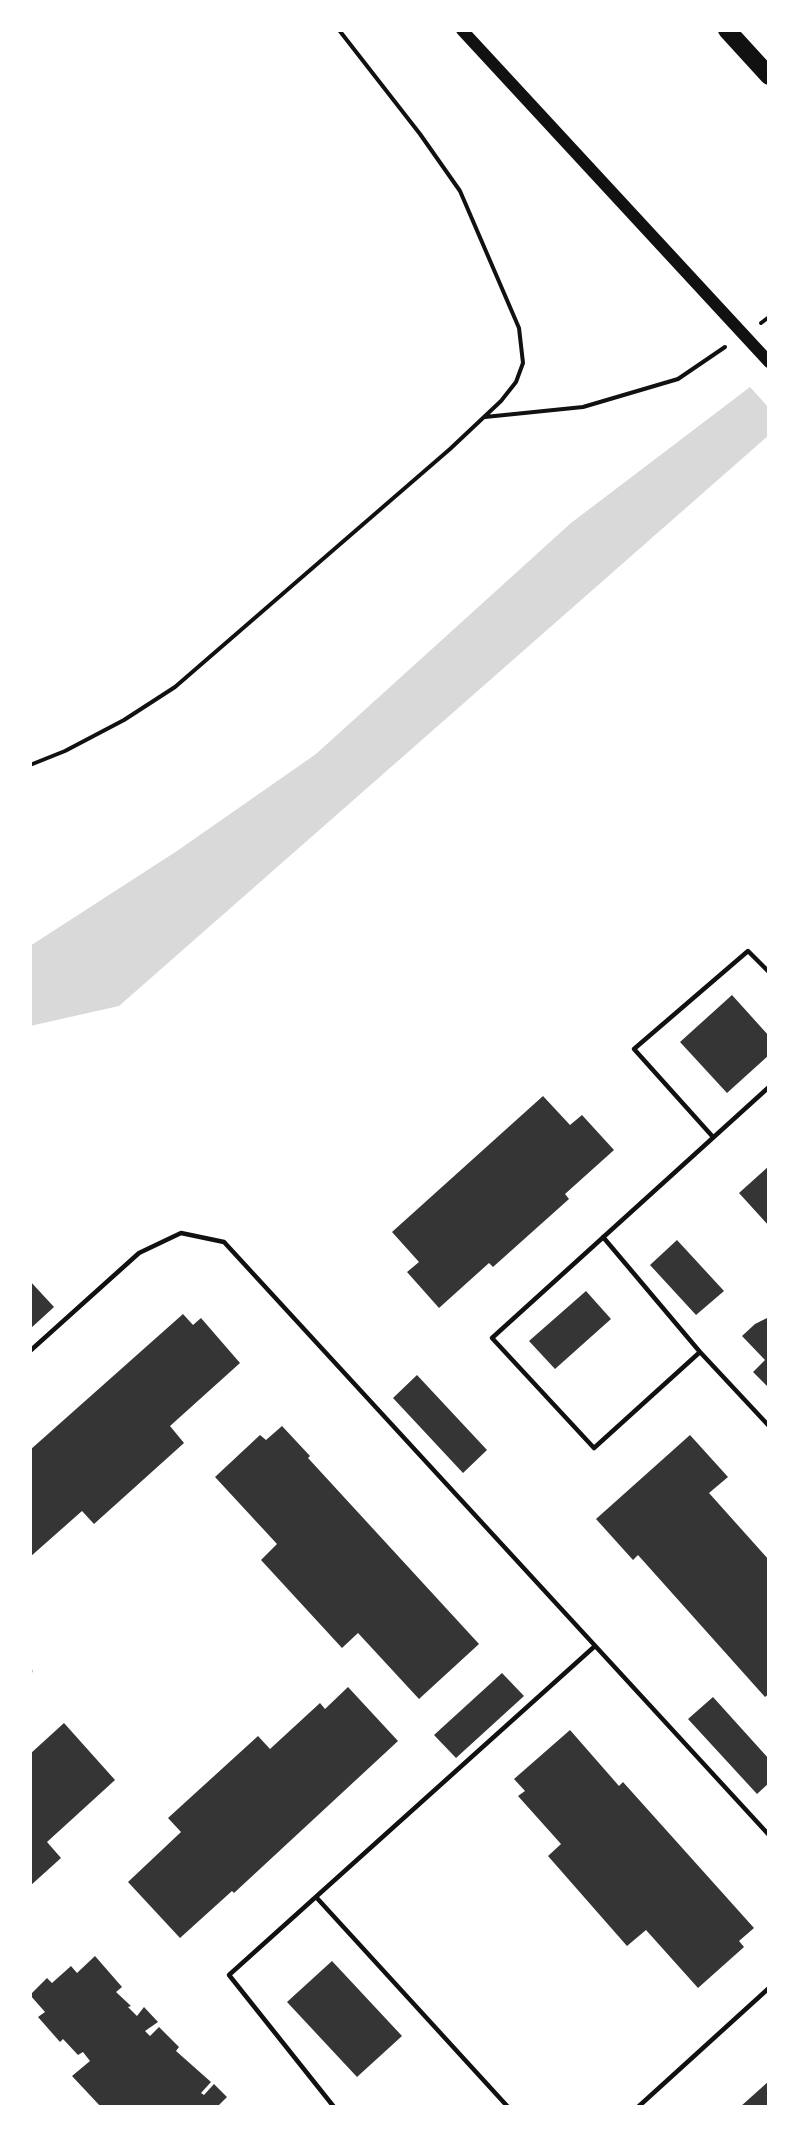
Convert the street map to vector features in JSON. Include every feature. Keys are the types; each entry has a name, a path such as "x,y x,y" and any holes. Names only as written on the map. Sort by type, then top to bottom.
{"highway":[{"path":"727,30 769,76"}],"main road":[{"path":"462,30 769,362"}],"lane":[{"path":"713,1137 634,1049 747,951 769,972"},
{"path":"700,1352 594,1448 492,1338 769,1087"},
{"path":"30,1351 139,1253 181,1233 224,1242 769,1835"},
{"path":"603,1237 700,1352 769,1426"},
{"path":"333,2107 229,1976 595,1646"},
{"path":"316,1897 508,2107"},
{"path":"638,2107 769,1988"}],"path":[{"path":"30,765 64,751 124,720 175,687 450,450 501,401 516,382 523,363 519,328 460,191 420,134 339,30"},
{"path":"760,323 769,317"},
{"path":"485,417 583,407 678,379 733,342"}],"shaded area":[{"path":"750,387 769,408 769,435 119,1006 30,1026 30,946 177,851 316,754 571,523"}],"building":[{"path":"732,995 769,1036 769,1055 727,1093 680,1042"},
{"path":"543,1096 570,1125 582,1115 614,1150 565,1194 569,1199 493,1267 489,1263 439,1308 407,1272 419,1262 392,1232"},
{"path":"769,1166 769,1226 739,1193"},
{"path":"677,1240 724,1291 696,1315 650,1265"},
{"path":"30,1281 54,1307 30,1329"},
{"path":"586,1291 611,1319 555,1369 529,1341"},
{"path":"183,1314 193,1325 201,1318 240,1363 170,1426 184,1443 94,1524 82,1511 30,1557 30,1450"},
{"path":"769,1317 769,1388 753,1372 765,1360 742,1336 755,1324"},
{"path":"417,1375 487,1450 463,1473 393,1398"},
{"path":"282,1426 310,1456 308,1458 479,1644 419,1699 358,1633 342,1648 261,1560 277,1544 215,1477 260,1435 266,1440"},
{"path":"690,1435 728,1477 709,1493 769,1560 769,1694 765,1697 638,1555 633,1560 596,1519"},
{"path":"502,1673 524,1696 456,1758 434,1735"},
{"path":"348,1687 398,1741 234,1893 232,1891 180,1938 128,1882 181,1832 168,1818 258,1736 270,1749 320,1703 325,1709"},
{"path":"713,1697 769,1759 769,1783 757,1794 688,1719"},
{"path":"64,1723 115,1780 47,1842 61,1858 30,1886 30,1754"},
{"path":"570,1730 619,1786 623,1782 754,1928 739,1941 744,1947 698,1988 646,1930 627,1946 548,1856 561,1844 518,1796 525,1791 514,1779"},
{"path":"95,1956 122,1987 116,1992 131,2006 128,2007 137,2016 144,2007 158,2022 145,2031 150,2036 159,2027 179,2047 176,2051 211,2082 201,2093 204,2095 214,2084 227,2097 219,2105 220,2107 101,2107 72,2076 90,2061 83,2052 78,2055 63,2039 60,2042 38,2017 45,2012 30,1995 47,1978 52,1983 71,1966 77,1973"},
{"path":"332,1961 402,2036 357,2077 287,2002"},
{"path":"769,2081 769,2107 740,2107"}]}
